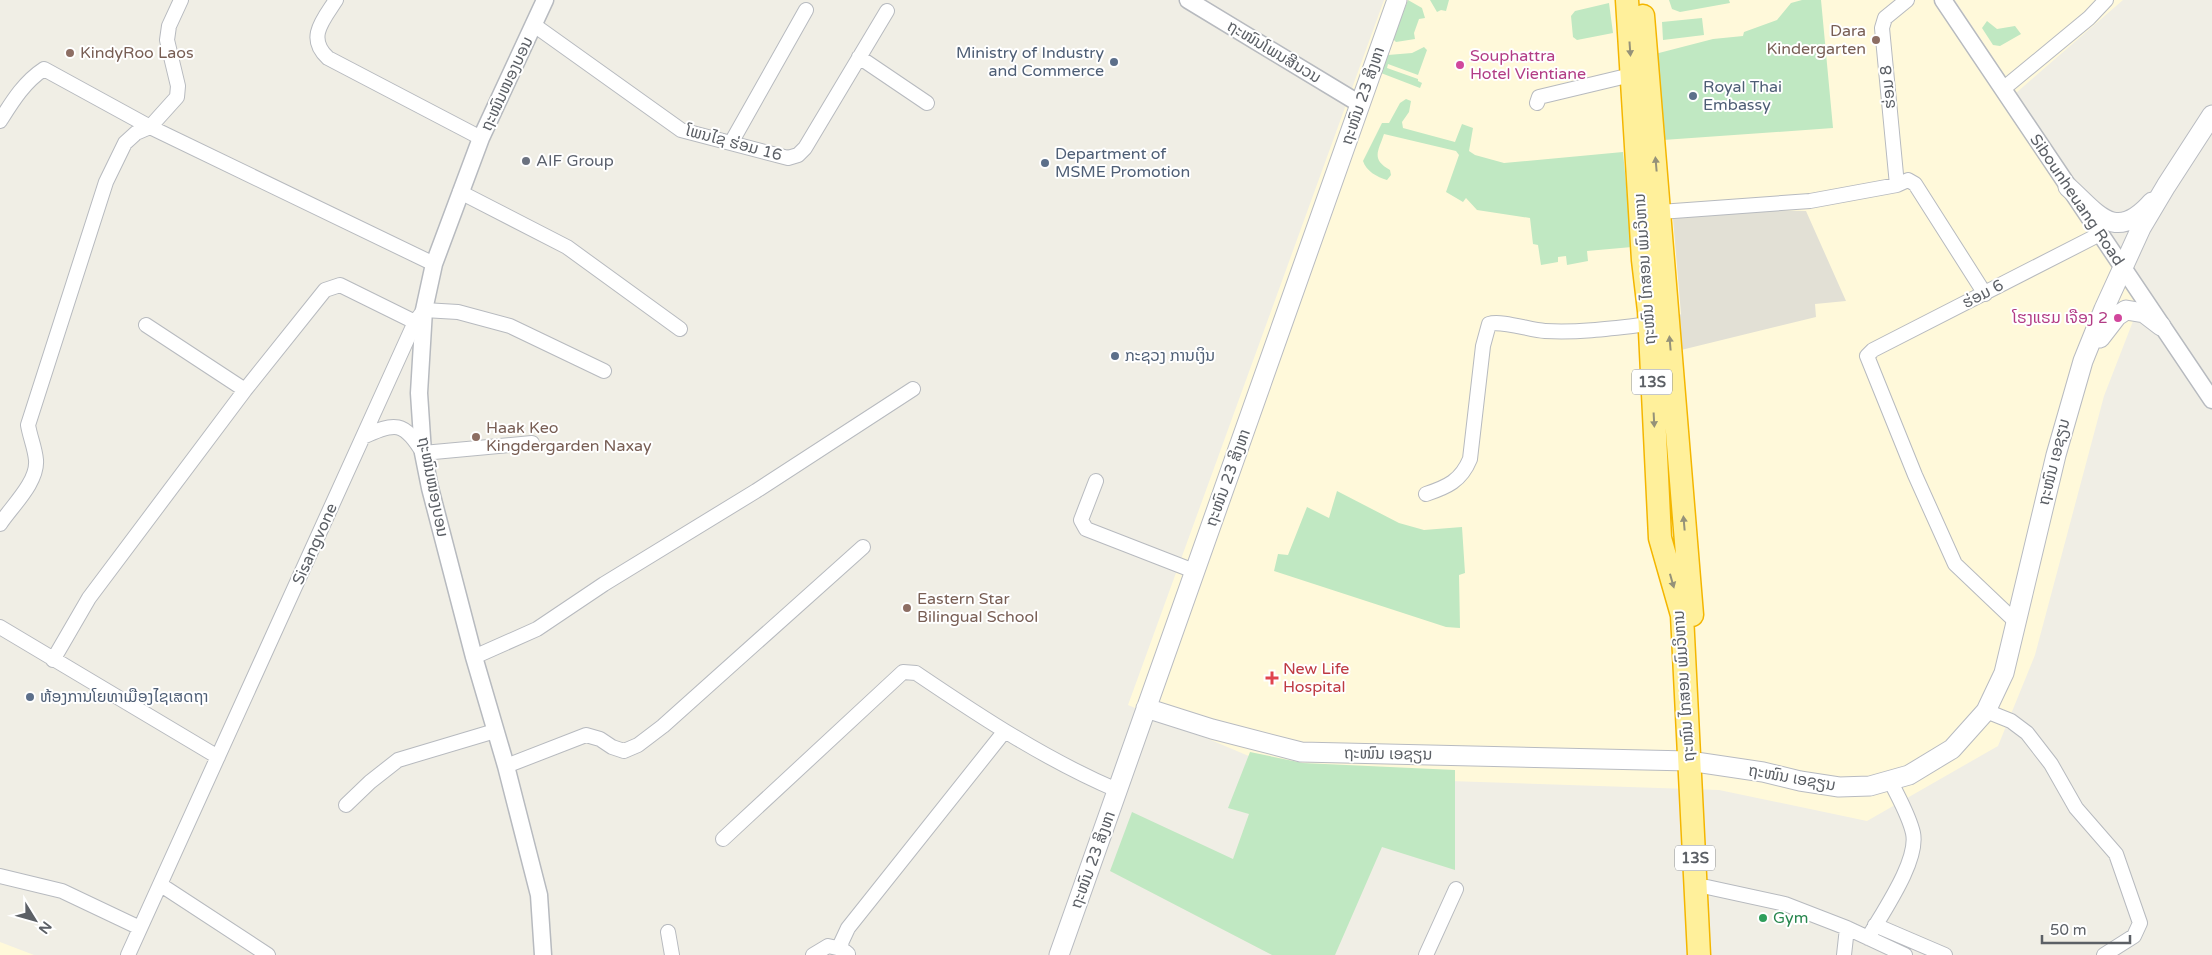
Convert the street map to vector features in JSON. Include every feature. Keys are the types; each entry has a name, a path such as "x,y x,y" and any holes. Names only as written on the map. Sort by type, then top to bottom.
{"highway":[{"name":"ຖະໜົນ ໄກສອນ ພົມວິຫານ","path":"1627,0 1643,260 1649,324 1660,538 1682,615 1707,887 1709,955"},
{"name":"ຖະໜົນ ໄກສອນ ພົມວິຫານ","path":"1641,0 1660,212 1696,762 1699,955"}],"main road":[{"name":"ຖະໜົນ 23 ສິງຫາ","path":"1059,955 1397,0"},
{"name":"ຖະໜົນ ເອຊຽນ","path":"1146,708 1212,729 1301,752 1696,762 1763,772 1800,781 1839,787 1870,786 1908,775 1952,749 1986,711 2004,674 2058,447 2083,361 2142,228 2166,186 2212,115"},
{"path":"2068,187 2086,207 2098,216 2110,222 2123,222 2135,217 2166,186"},
{"path":"2083,361 2112,320 2126,310 2144,313 2161,326"}],"street":[{"path":"0,524 30,482 36,470 28,425 106,182 125,144 136,133 150,127 177,97 178,86 167,40 169,26 181,0"},
{"path":"336,0 321,24 317,38 319,50 328,58 481,138"},
{"name":"ຖະໜົນໜອງບອນ","path":"543,955 539,895 430,488 423,453 419,393 420,316 434,264 481,138 545,0"},
{"name":"ຖະໜົນໂພນສີນວນ","path":"1188,0 1360,104"},
{"name":"ຮ່ອມ 8","path":"1897,185 1882,28 1885,18 1907,0"},
{"name":"Sibounheuang Road","path":"1943,0 2212,400"},
{"path":"2003,89 2089,18 2106,0"},
{"path":"731,143 806,10"},
{"name":"ໂພນໄຊ ຮ່ອມ 16","path":"534,24 681,130 788,158 798,154 805,148 858,57 887,12"},
{"path":"858,57 927,102"},
{"path":"0,121 15,98 33,76 44,69 150,127 434,264"},
{"path":"1538,103 1539,97 1632,75"},
{"path":"1660,212 1810,200 1897,185 1908,180 1915,184 1985,294"},
{"path":"460,192 567,247 680,329"},
{"name":"ຮ່ອມ 6","path":"2016,622 1955,564 1915,475 1868,356 1873,350 2100,234"},
{"path":"53,660 89,598 245,390 325,290 340,285 420,316 458,312 510,326 604,371"},
{"name":"Sisangvone","path":"128,955 363,437 420,316"},
{"path":"1426,494 1450,486 1470,458 1483,346 1489,324 1509,324 1524,329 1548,331 1610,329 1649,324"},
{"path":"146,325 245,390"},
{"path":"474,657 537,629 604,584 756,491 913,389"},
{"path":"363,437 381,428 394,426 405,430 416,441 423,453 532,443"},
{"path":"1096,481 1082,520 1086,529 1194,571"},
{"path":"506,766 586,735 600,739 612,747 624,751 638,745 663,726 863,548"},
{"path":"0,627 218,757"},
{"path":"723,838 903,672 916,673 1004,732 1093,780 1118,791"},
{"path":"1986,711 2011,721 2027,733 2050,764 2076,808 2116,854 2140,923 2134,936 2104,955"},
{"path":"346,805 370,782 398,760 495,731"},
{"path":"845,952 841,943 848,928 1004,732"},
{"path":"1872,932 1907,866 1913,847 1910,824 1890,780"},
{"path":"0,876 62,891 140,928"},
{"path":"161,885 268,955"},
{"path":"1707,887 1785,904 1847,928 1872,932 1945,955"},
{"path":"1426,955 1456,889"},
{"path":"1844,955 1847,928"},
{"path":"668,932 672,955"},
{"path":"1872,932 1905,955"},
{"path":"813,955 828,946 845,952"}],"shaded area":[{"path":"1384,0 1953,0 2142,298 2104,396 2035,655 1998,746 1867,821 1719,790 1296,776 1128,705"},
{"path":"1955,0 2123,0 2016,93"},
{"path":"1743,210 1806,211 1846,301 1815,304 1816,317 1677,351 1675,319 1681,314 1673,219 1682,215"},
{"path":"0,942 34,955 0,955"}],"green space":[{"path":"1408,0 1422,8 1425,18 1419,19 1414,33 1415,39 1396,42 1393,39"},
{"path":"1430,0 1449,0 1446,11 1441,10 1437,12"},
{"path":"1669,0 1729,0 1730,3 1680,12 1672,9"},
{"path":"1802,0 1821,0 1833,128 1663,140 1655,54 1713,39 1743,36 1744,32 1777,20 1791,3"},
{"path":"1609,3 1613,33 1577,40 1573,37 1571,16 1575,11"},
{"path":"1702,18 1704,35 1663,40 1662,22"},
{"path":"1987,21 1997,29 2015,26 2021,34 2000,46 1993,45 1982,28"},
{"path":"1424,47 1427,50 1418,75 1388,64 1387,68 1418,79 1422,83 1420,88 1381,73 1388,55 1412,53"},
{"path":"1406,99 1411,101 1409,112 1402,122 1403,128 1455,142 1462,124 1473,128 1469,151 1475,155 1504,163 1623,152 1632,247 1587,251 1588,261 1567,265 1566,256 1558,257 1558,262 1541,265 1538,245 1533,244 1530,218 1477,210 1466,198 1463,202 1446,192 1459,155 1456,151 1384,134 1378,150 1378,159 1390,170 1391,175 1387,180 1372,173 1363,161 1382,123 1389,123 1400,103"},
{"path":"1337,491 1399,523 1424,530 1462,527 1465,573 1459,575 1460,628 1446,627 1274,571 1278,554 1288,555 1307,507 1329,518"},
{"path":"1250,752 1303,763 1455,770 1455,870 1382,847 1335,955 1272,955 1110,871 1132,812 1233,859 1249,814 1228,808"}],"place":[{"name":"Dara Kindergarten","path":"1876,40"},
{"name":"KindyRoo Laos","path":"70,53"},
{"name":"Ministry of Industry and Commerce","path":"1114,62"},
{"name":"Souphattra Hotel Vientiane","path":"1460,65"},
{"name":"Royal Thai Embassy","path":"1693,96"},
{"name":"AIF Group","path":"526,161"},
{"name":"Department of MSME Promotion","path":"1045,163"},
{"name":"ໂຮງແຮມ ເຈືອງ 2","path":"2118,318"},
{"name":"ກະຊວງ ການເງິນ","path":"1115,356"},
{"name":"Haak Keo Kingdergarden Naxay","path":"476,437"},
{"name":"Eastern Star Bilingual School","path":"907,608"},
{"name":"New Life Hospital","path":"1272,678"},
{"name":"ຫ້ອງການໂຍທາເມືອງໄຊເສດຖາ","path":"30,697"},
{"name":"Gym","path":"1763,918"}]}
